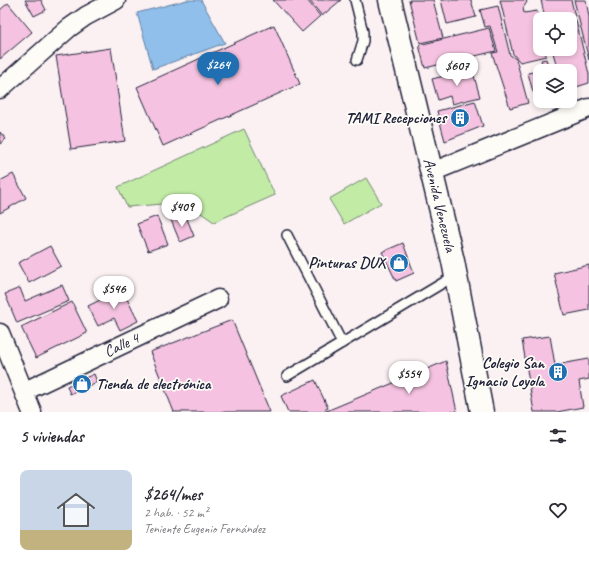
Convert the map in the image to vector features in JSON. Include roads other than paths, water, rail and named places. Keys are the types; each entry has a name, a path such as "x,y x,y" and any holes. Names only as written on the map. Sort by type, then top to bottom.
{"main road":[{"name":"Avenida Venezuela","path":"390,0 456,275 482,412"}],"street":[{"path":"0,89 69,28 86,16 116,0"},
{"path":"432,172 589,108"},
{"name":"Calle 4","path":"25,391 218,299"},
{"path":"0,333 25,391 32,412"}],"lane":[{"path":"355,0 364,42 357,60"},
{"path":"287,235 342,343"},
{"path":"287,376 456,275"}],"water":[{"path":"187,0 201,0 225,43 153,69 137,13"}],"place":[{"name":"TAMI Recepciones","path":"460,118"},
{"name":"Pinturas DUX","path":"399,263"},
{"name":"Colegio San Ignacio Loyola","path":"558,372"},
{"name":"Tienda de electrónica","path":"82,384"}]}
